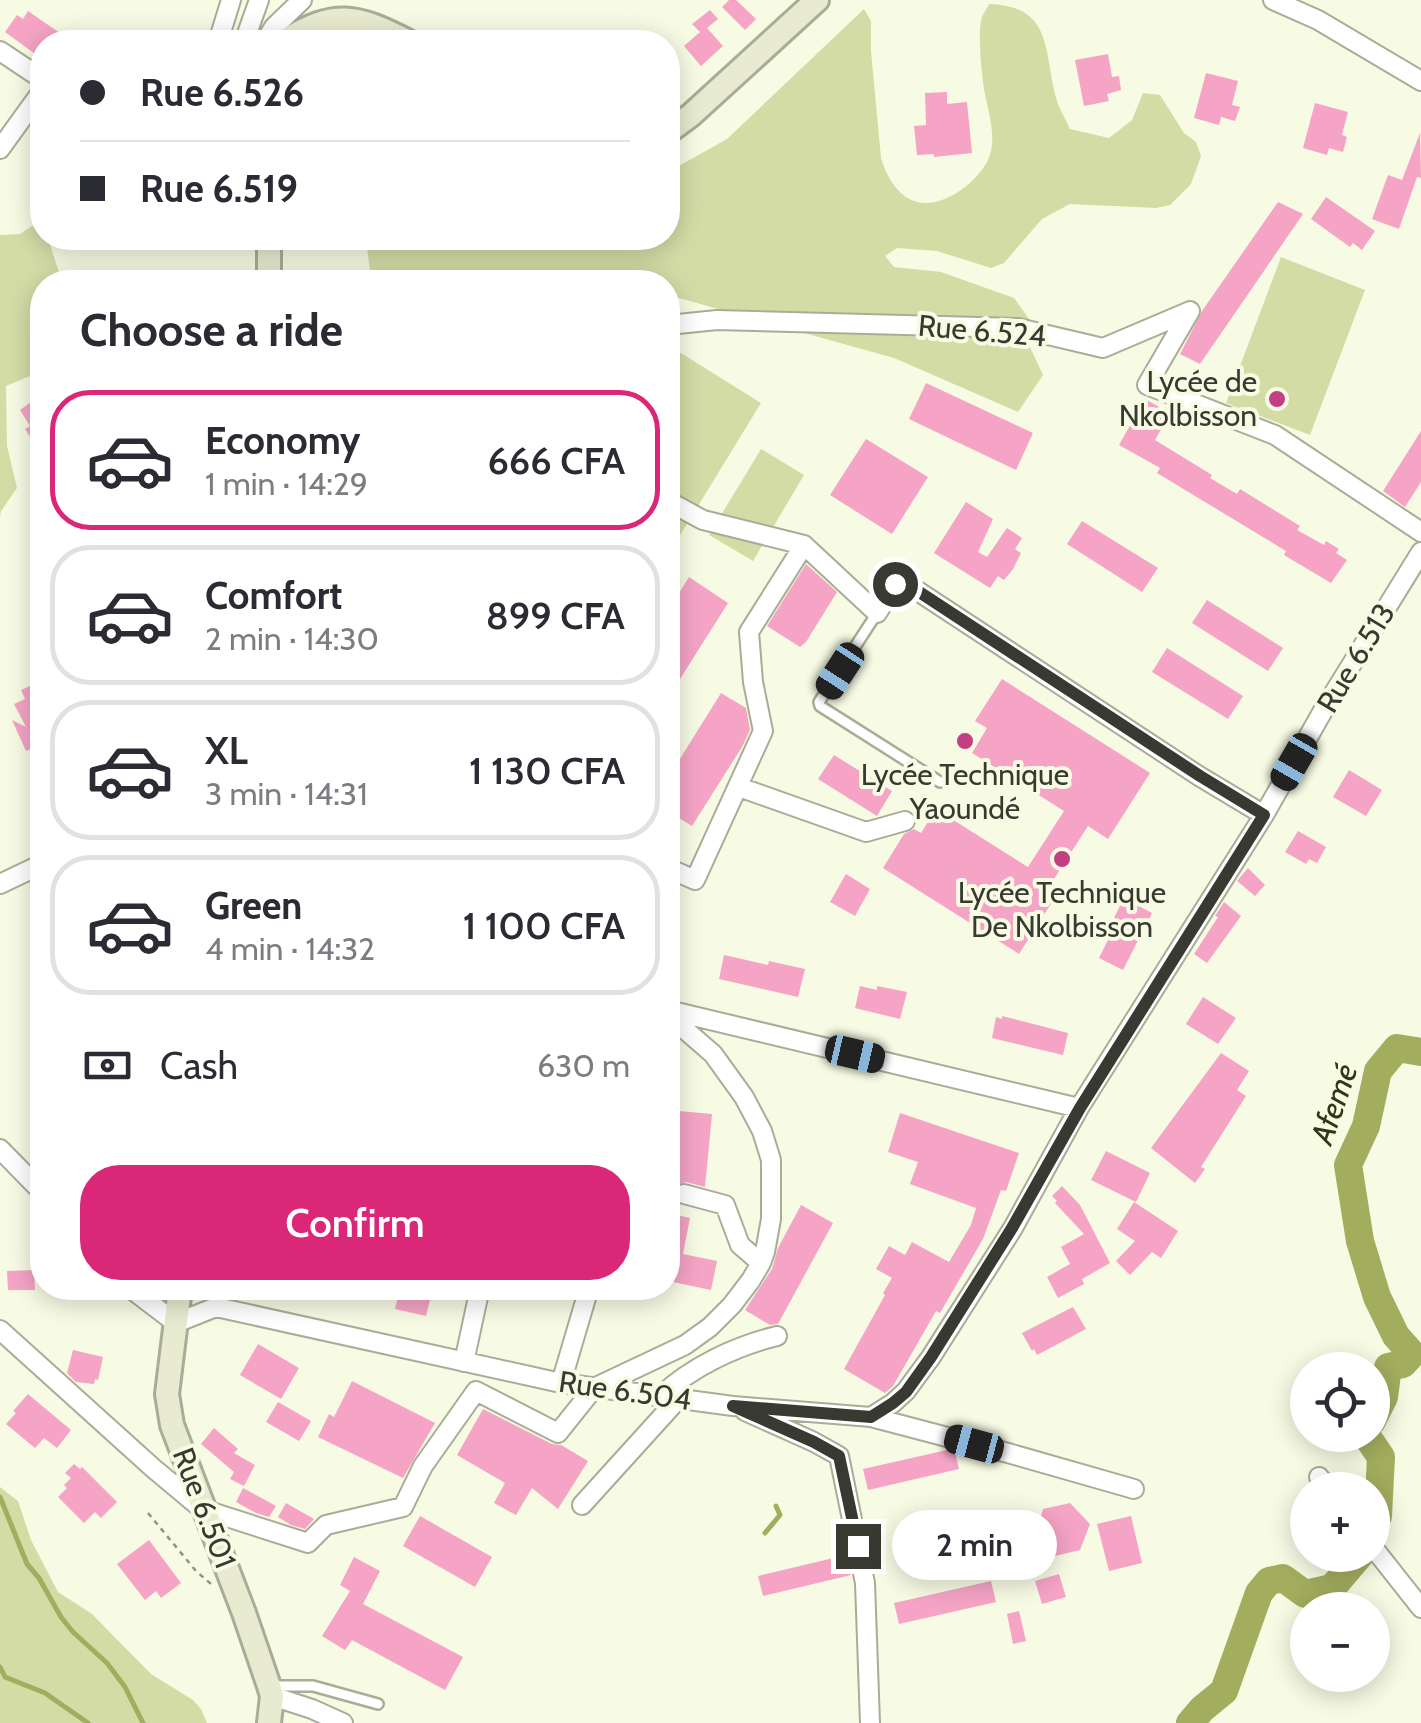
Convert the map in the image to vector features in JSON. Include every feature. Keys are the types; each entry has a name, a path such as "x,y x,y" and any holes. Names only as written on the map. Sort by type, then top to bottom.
{"street":[{"path":"222,30 231,0"},
{"path":"248,30 259,0"},
{"path":"272,30 302,0"},
{"path":"680,124 817,0"},
{"path":"1272,0 1318,20 1421,81"},
{"path":"305,30 331,19 356,20 383,30"},
{"path":"0,51 30,71"},
{"path":"0,149 30,108"},
{"name":"Rue 6.524","path":"680,325 718,320 1018,328 1103,348 1190,311 1147,385 1275,435 1421,532"},
{"path":"680,508 703,520 804,545 877,612 897,582 904,582 1264,815"},
{"path":"680,873 695,880 764,731 753,682 749,632 804,545"},
{"name":"Rue 6.513","path":"871,1417 906,1392 931,1357 1421,552"},
{"path":"738,787 866,832 905,821"},
{"path":"0,884 30,870"},
{"path":"680,1015 1080,1108"},
{"path":"0,1330 202,1509 308,1543 326,1525 403,1507 424,1466 476,1392 558,1433 594,1388 685,1345 710,1327 732,1305 761,1263 771,1220 771,1160 762,1131 713,1054 680,1023"},
{"path":"0,1149 30,1180"},
{"path":"684,1194 725,1205 740,1246 761,1263"},
{"path":"146,1300 176,1323"},
{"name":"Rue 6.501","path":"179,1300 166,1394 172,1424 271,1691 270,1723"},
{"path":"464,1362 477,1300"},
{"path":"561,1383 585,1300"},
{"name":"Rue 6.504","path":"176,1323 216,1307 561,1383 733,1406 871,1417 1134,1490"},
{"path":"582,1505 689,1373 777,1336"},
{"path":"733,1406 839,1456 865,1583 870,1723"},
{"path":"1390,1569 1421,1608"},
{"path":"271,1691 343,1723"}],"lane":[{"path":"877,612 819,702 822,709 940,782"},
{"path":"271,1691 313,1686 378,1704"}],"path":[{"path":"148,1513 209,1584 236,1592"}],"green space":[{"path":"989,4 1026,13 1036,23 1047,50 1057,101 1070,129 1109,138 1132,120 1143,93 1160,95 1184,133 1196,142 1201,156 1191,184 1170,205 1156,208 1070,204 1042,219 1004,263 991,268 937,251 897,248 885,256 894,267 941,272 1014,298 1032,323 1029,345 1043,375 1018,412 894,358 680,298 680,270 370,270 367,250 680,250 680,165 727,139 864,9 871,21 881,158 887,173 911,200 922,203 947,198 976,178 992,145 980,44 982,17"},
{"path":"30,227 30,250 52,250 58,270 30,270 30,376 6,386 7,446 17,488 0,517 0,235 20,234"},
{"path":"1281,257 1365,290 1310,435 1226,403"},
{"path":"680,352 761,403 680,535"},
{"path":"761,449 804,475 753,561 709,535"},
{"path":"0,1487 18,1501 31,1540 58,1592 92,1614 151,1674 193,1700 207,1723 0,1723"}],"building":[{"path":"729,0 736,0 756,19 745,30 722,7"},
{"path":"710,10 718,19 707,28 723,46 701,66 684,46 700,32 692,24"},
{"path":"28,11 56,30 30,30 30,50 5,32 17,15 23,19"},
{"path":"1108,54 1112,77 1119,76 1121,90 1107,94 1109,101 1084,106 1075,60"},
{"path":"1206,73 1238,81 1232,105 1240,107 1235,121 1221,117 1219,125 1194,118"},
{"path":"947,92 947,104 967,102 972,153 917,155 914,126 926,125 925,93"},
{"path":"1315,103 1348,112 1342,135 1347,137 1343,152 1329,148 1327,155 1303,148"},
{"path":"1420,133 1421,178 1417,177 1399,229 1372,219 1388,175 1402,180"},
{"path":"1326,197 1375,231 1362,250 1353,243 1350,247 1311,219"},
{"path":"1278,202 1303,214 1200,364 1180,354 1202,311"},
{"path":"926,383 1033,433 1016,470 909,419"},
{"path":"1145,399 1170,413 1155,440 1212,475 1210,478 1237,494 1240,489 1300,526 1297,530 1339,549 1336,553 1347,560 1331,583 1284,555 1286,551 1157,473 1160,468 1119,445"},
{"path":"30,403 30,426 20,410"},
{"path":"1421,431 1421,482 1405,507 1383,491"},
{"path":"866,439 928,477 892,534 830,495"},
{"path":"966,502 993,519 978,552 987,557 1007,528 1022,538 1015,549 1021,553 1013,569 1004,580 998,576 990,588 934,553"},
{"path":"1082,521 1158,568 1142,592 1067,544"},
{"path":"806,564 837,592 800,647 767,626"},
{"path":"689,577 728,603 680,679 680,592"},
{"path":"1207,600 1283,648 1268,671 1192,623"},
{"path":"1167,648 1243,696 1228,719 1152,672"},
{"path":"1002,679 1150,773 1108,839 1088,826 1052,882 1061,888 1019,954 883,868 904,834 914,829 921,833 936,809 1028,867 1064,811 972,753 987,728 975,721"},
{"path":"30,686 30,749 26,751 12,720 26,727 14,704 25,699 21,690"},
{"path":"721,693 746,708 750,730 692,826 680,819 680,759"},
{"path":"834,755 892,791 877,816 818,779"},
{"path":"1349,770 1382,790 1366,816 1333,797"},
{"path":"1298,831 1326,847 1317,863 1309,859 1306,864 1285,852"},
{"path":"1248,868 1265,885 1255,896 1237,881"},
{"path":"846,874 870,889 855,916 830,902"},
{"path":"1124,898 1152,913 1123,970 1099,958"},
{"path":"1224,902 1241,916 1207,963 1194,954"},
{"path":"724,955 805,969 798,997 719,979"},
{"path":"860,986 907,992 900,1019 855,1008"},
{"path":"1203,997 1236,1018 1218,1044 1186,1024"},
{"path":"996,1017 1068,1033 1063,1055 992,1038"},
{"path":"1221,1053 1249,1071 1237,1090 1246,1096 1195,1183 1151,1148"},
{"path":"680,1111 712,1114 705,1187 680,1184"},
{"path":"900,1113 1019,1153 983,1239 940,1313 936,1311 893,1386 885,1393 844,1369 892,1278 876,1269 889,1246 905,1255 912,1242 949,1262 971,1225 976,1208 910,1184 918,1162 888,1152"},
{"path":"1106,1151 1150,1173 1136,1202 1091,1180"},
{"path":"1062,1186 1080,1205 1110,1263 1058,1298 1047,1277 1070,1264 1061,1247 1084,1234 1055,1203 1052,1196"},
{"path":"1134,1202 1178,1231 1161,1258 1152,1252 1130,1275 1116,1261 1135,1241 1117,1229"},
{"path":"801,1205 833,1223 778,1324 770,1325 745,1310 772,1269 778,1248"},
{"path":"680,1216 690,1218 683,1254 717,1261 711,1290 680,1284"},
{"path":"30,1270 30,1290 8,1290 7,1271"},
{"path":"397,1300 430,1300 426,1316 395,1309"},
{"path":"1073,1307 1086,1329 1037,1355 1032,1351 1022,1333"},
{"path":"258,1344 299,1368 281,1399 240,1375"},
{"path":"73,1350 103,1357 94,1384 76,1382 67,1373"},
{"path":"352,1381 435,1423 403,1478 318,1437 329,1414 334,1417"},
{"path":"28,1394 71,1430 57,1448 44,1438 35,1448 6,1424"},
{"path":"278,1402 311,1421 299,1441 266,1422"},
{"path":"483,1409 588,1461 558,1509 532,1488 516,1515 494,1503 505,1483 457,1455"},
{"path":"214,1428 238,1449 234,1453 255,1465 244,1486 230,1479 234,1472 201,1444"},
{"path":"947,1450 955,1452 959,1469 868,1490 863,1469"},
{"path":"74,1464 82,1467 117,1502 101,1518 95,1512 84,1523 58,1497 71,1478 65,1473"},
{"path":"243,1488 276,1506 269,1517 236,1502"},
{"path":"286,1503 314,1519 305,1529 291,1525 278,1517"},
{"path":"1070,1503 1090,1524 1080,1550 1055,1556 1035,1536 1043,1509"},
{"path":"420,1516 492,1557 475,1587 403,1546"},
{"path":"1131,1516 1142,1563 1109,1571 1097,1524"},
{"path":"990,1522 994,1542 903,1564 897,1542"},
{"path":"149,1540 181,1583 161,1598 156,1591 145,1600 117,1564"},
{"path":"846,1555 851,1575 763,1596 758,1576"},
{"path":"354,1557 380,1571 363,1604 463,1657 445,1690 352,1640 345,1650 322,1636 350,1591 340,1585"},
{"path":"1059,1574 1066,1597 1042,1604 1035,1581"},
{"path":"991,1581 996,1602 899,1624 894,1603"},
{"path":"1019,1611 1026,1641 1013,1644 1007,1614"}],"waterway":[{"name":"Afemé","path":"1390,1367 1403,1364 1412,1354 1396,1336 1377,1297 1360,1241 1348,1165 1366,1126 1378,1071 1397,1048 1421,1052"},
{"name":"Afemé","path":"1378,1452 1380,1472"},
{"path":"0,1497 27,1564 61,1617 125,1687 143,1723"},
{"path":"765,1533 780,1515 776,1506"},
{"name":"Afemé","path":"1190,1723 1224,1691 1259,1593 1269,1581 1283,1578 1305,1594 1332,1588 1346,1572"},
{"path":"0,1667 5,1677 45,1693 88,1723"}],"place":[{"name":"Lycée de Nkolbisson","path":"1277,399"},
{"name":"Lycée Technique Yaoundé","path":"965,741"},
{"name":"Lycée Technique De Nkolbisson","path":"1062,859"}],"route":[{"path":"858,1546 836,1452 733,1406 871,1417 906,1392 1012,1228 1080,1108 1264,815 904,582 898,580 895,584"}]}
